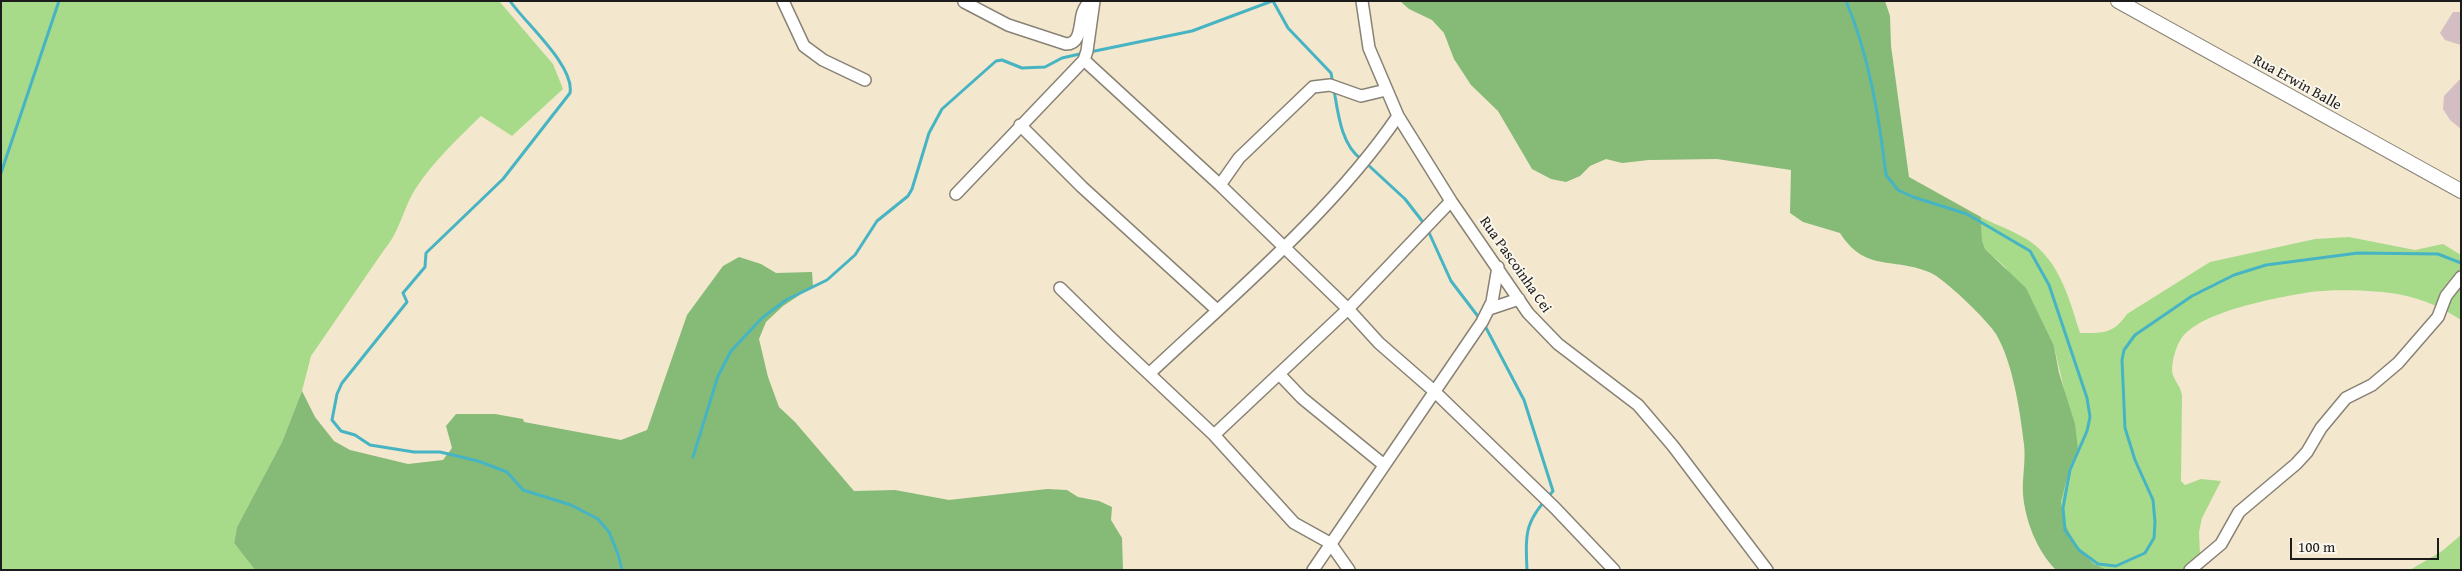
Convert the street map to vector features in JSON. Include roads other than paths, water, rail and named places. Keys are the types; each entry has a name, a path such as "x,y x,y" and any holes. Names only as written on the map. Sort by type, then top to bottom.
{"street":[{"path":"783,1 804,46 823,60 865,80"},
{"path":"964,2 1008,25 1071,44 1077,39 1083,12 1089,1"},
{"path":"956,194 1084,60 1094,1"},
{"name":"Rua Pascoinha Cei","path":"1362,1 1369,48 1398,116 1451,201 1498,267 1518,299 1528,313 1558,344 1622,392 1648,417 1678,452 1767,570"},
{"name":"Rua Erwin Balle","path":"2118,1 2461,191"},
{"path":"1084,60 1220,185 1348,310 1379,343 1434,391 1555,508 1614,570"},
{"path":"1220,185 1239,158 1313,87 1330,85 1361,96 1386,90"},
{"path":"1150,374 1283,248 1357,170 1398,116"},
{"path":"1020,125 1076,182 1217,310"},
{"path":"1214,434 1280,375 1348,310 1451,201"},
{"path":"1313,570 1473,336 1489,309 1498,267"},
{"path":"2190,570 2221,544 2238,512 2301,458 2346,398 2372,385 2398,363 2407,350 2438,317 2446,296 2461,277"},
{"path":"1060,288 1214,434 1294,523 1330,543 1349,570"},
{"path":"1489,309 1518,299"},
{"path":"1280,375 1302,398 1384,465"}],"waterway":[{"path":"1,173 59,1"},
{"path":"510,1 548,45 565,70 570,93 503,179 426,253 425,267 403,293 407,302 342,383 337,394 332,420 341,431 355,435 370,445 414,452 440,452 478,461 507,472 523,490 571,505 598,519 609,532 622,570"},
{"path":"1090,52 1192,31 1272,1"},
{"path":"1273,1 1288,28 1331,73 1333,84"},
{"path":"1846,1 1867,64 1880,131 1886,175 1898,190 1913,197 1967,214 2030,251 2049,285 2087,398 2090,417 2087,431 2070,470 2063,508 2065,530 2079,550 2098,564 2116,566 2145,553 2154,538 2153,500 2135,460 2125,428 2122,360 2124,350 2135,335 2192,296 2234,275 2266,265 2358,253 2438,254 2461,263"},
{"path":"693,457 718,376 731,351 762,318 786,300 827,280 855,255 877,221 908,196 912,189 929,133 942,109 996,61 1002,60 1022,68 1045,67 1062,58 1084,53"},
{"path":"1334,90 1339,118 1345,137 1354,153 1361,159"},
{"path":"1366,163 1405,199 1426,226 1451,281 1480,319"},
{"path":"1484,324 1524,400 1553,491 1537,511 1529,526 1526,544 1527,570"}]}
